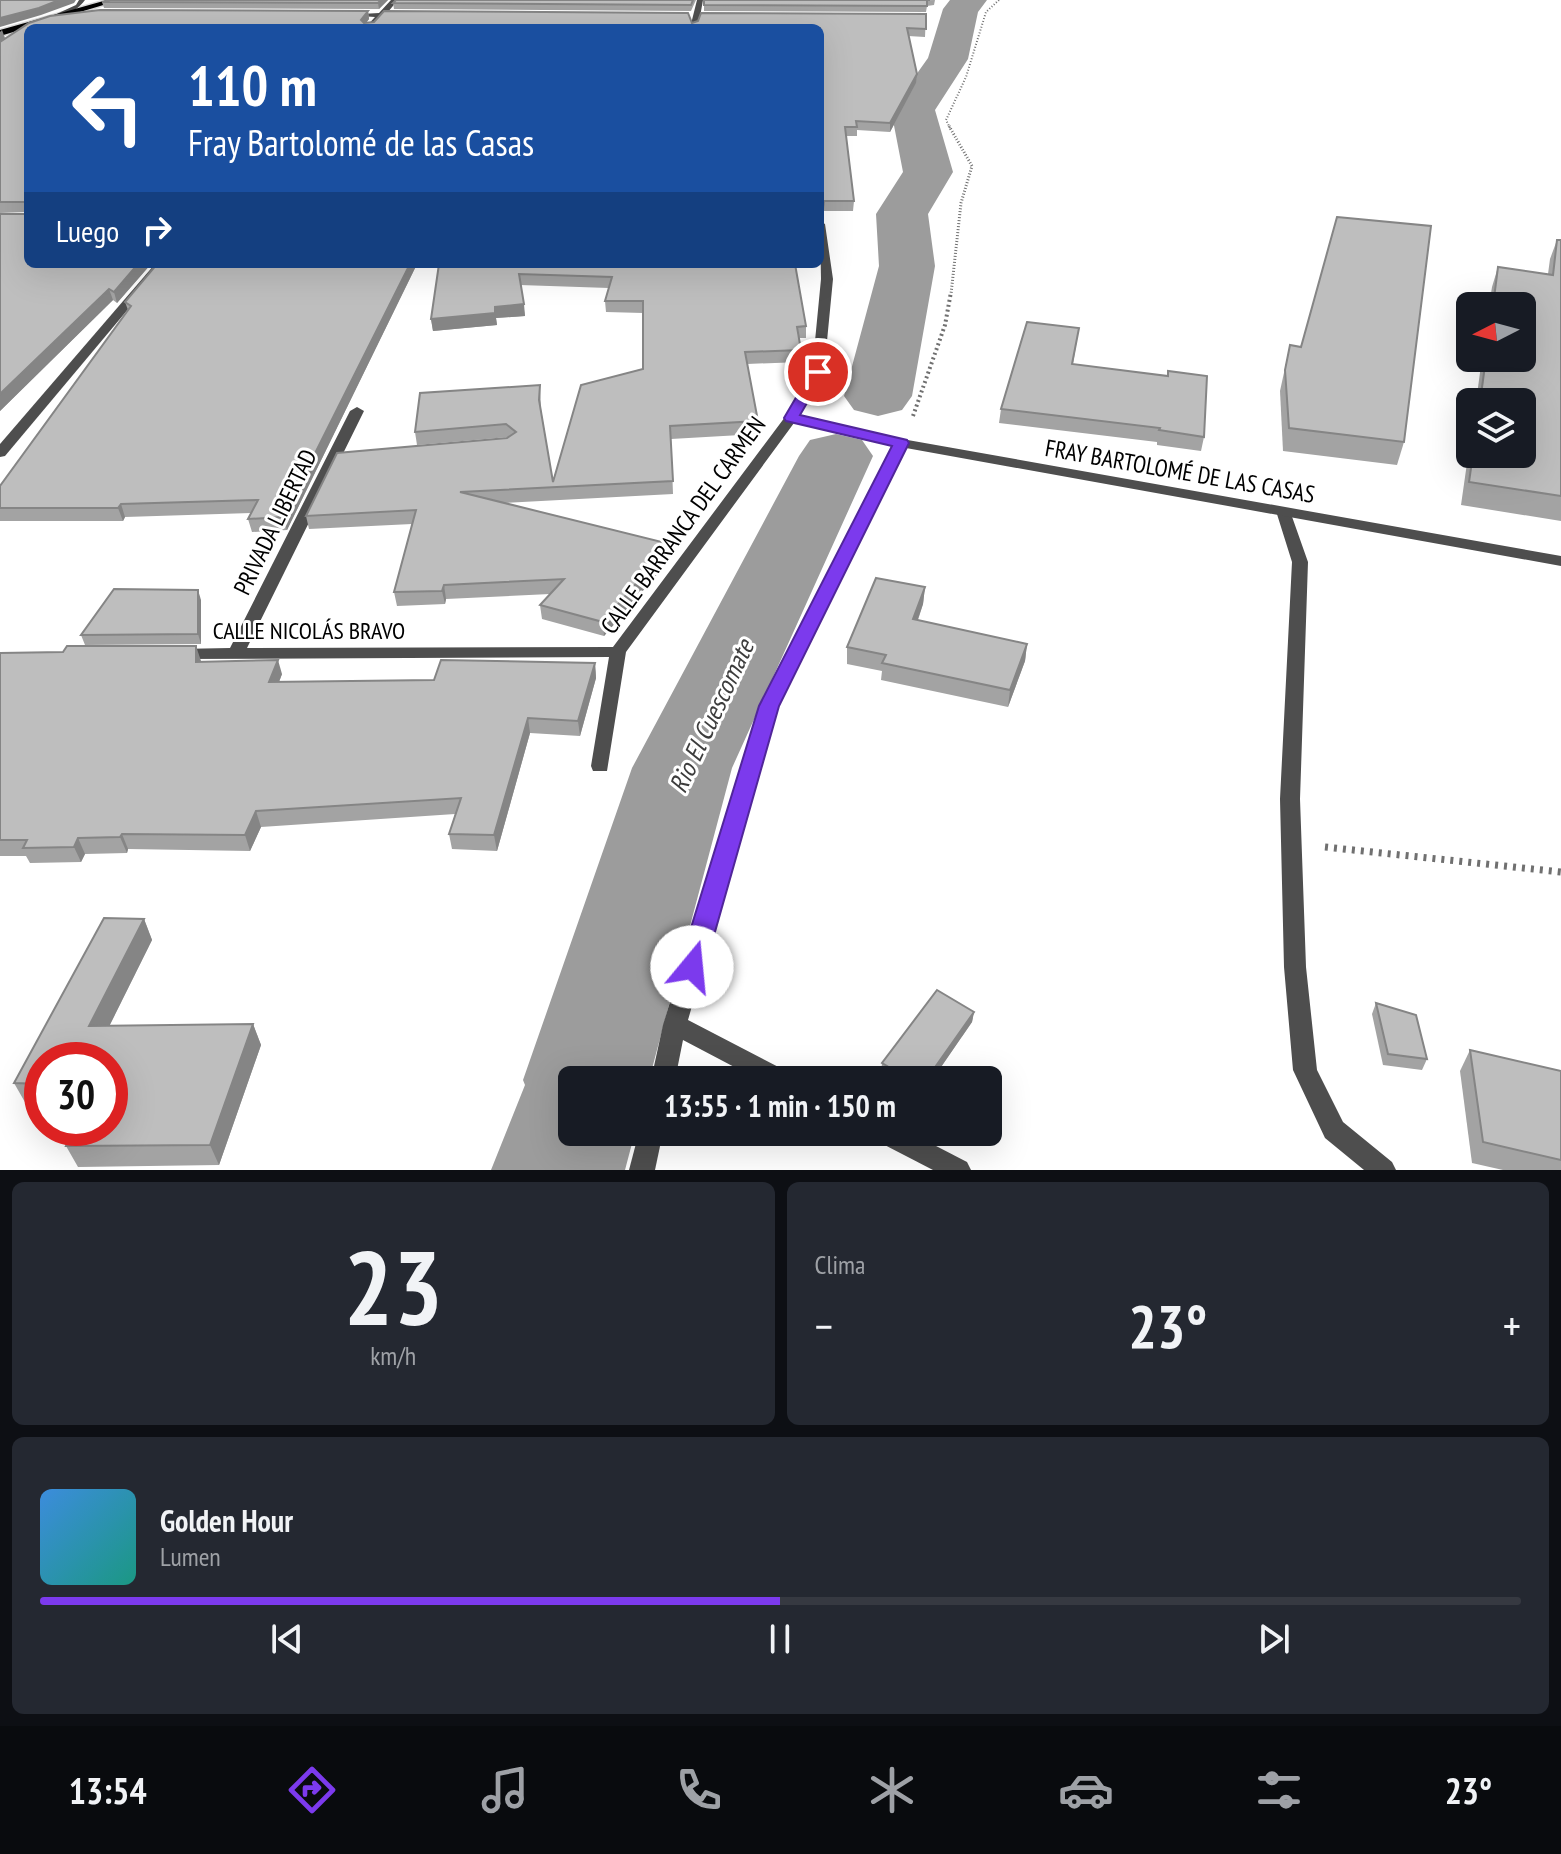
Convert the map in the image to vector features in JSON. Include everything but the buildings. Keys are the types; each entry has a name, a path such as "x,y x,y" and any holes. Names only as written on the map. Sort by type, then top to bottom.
{"main road":[{"path":"0,22 80,0"},
{"path":"34,24 116,0"},
{"path":"0,22 24,28"},
{"path":"0,33 24,28"}],"street":[{"path":"42,20 78,6 80,0"},
{"path":"373,24 395,0"},
{"path":"694,24 700,0"},
{"path":"42,20 102,13"},
{"path":"335,15 413,15"},
{"path":"680,17 711,17"},
{"path":"9,41 24,30"},
{"name":"CALLE BARRANCA DEL CARMEN","path":"600,766 618,652 791,418 818,372 827,279 824,252"},
{"path":"0,453 158,268"},
{"name":"PRIVADA LIBERTAD","path":"236,654 341,458 357,411"},
{"name":"FRAY BARTOLOMÉ DE LAS CASAS","path":"791,418 902,443 1561,561"},
{"path":"666,1066 675,1025 769,706 902,443"},
{"path":"1283,511 1300,562 1290,799 1295,967 1305,1070 1334,1130 1383,1170"},
{"name":"CALLE NICOLÁS BRAVO","path":"157,654 618,652"},
{"path":"675,1025 755,1066"},
{"path":"642,1170 648,1146"},
{"path":"911,1146 958,1170"}],"path":[{"path":"902,443 927,383 945,325 961,203 972,166 946,120 966,77 986,12 999,0"},
{"path":"1292,844 1561,872"}],"waterway":[{"name":"Rio El Cuescomate","path":"878,396 907,266 902,214 928,172 913,110 948,59 961,9 970,0"},
{"name":"Rio El Cuescomate","path":"590,1066 682,768 836,456"},
{"name":"Rio El Cuescomate","path":"558,1170 565,1146"}],"route":[{"path":"692,967 769,706 902,443 791,418 818,372"}]}
